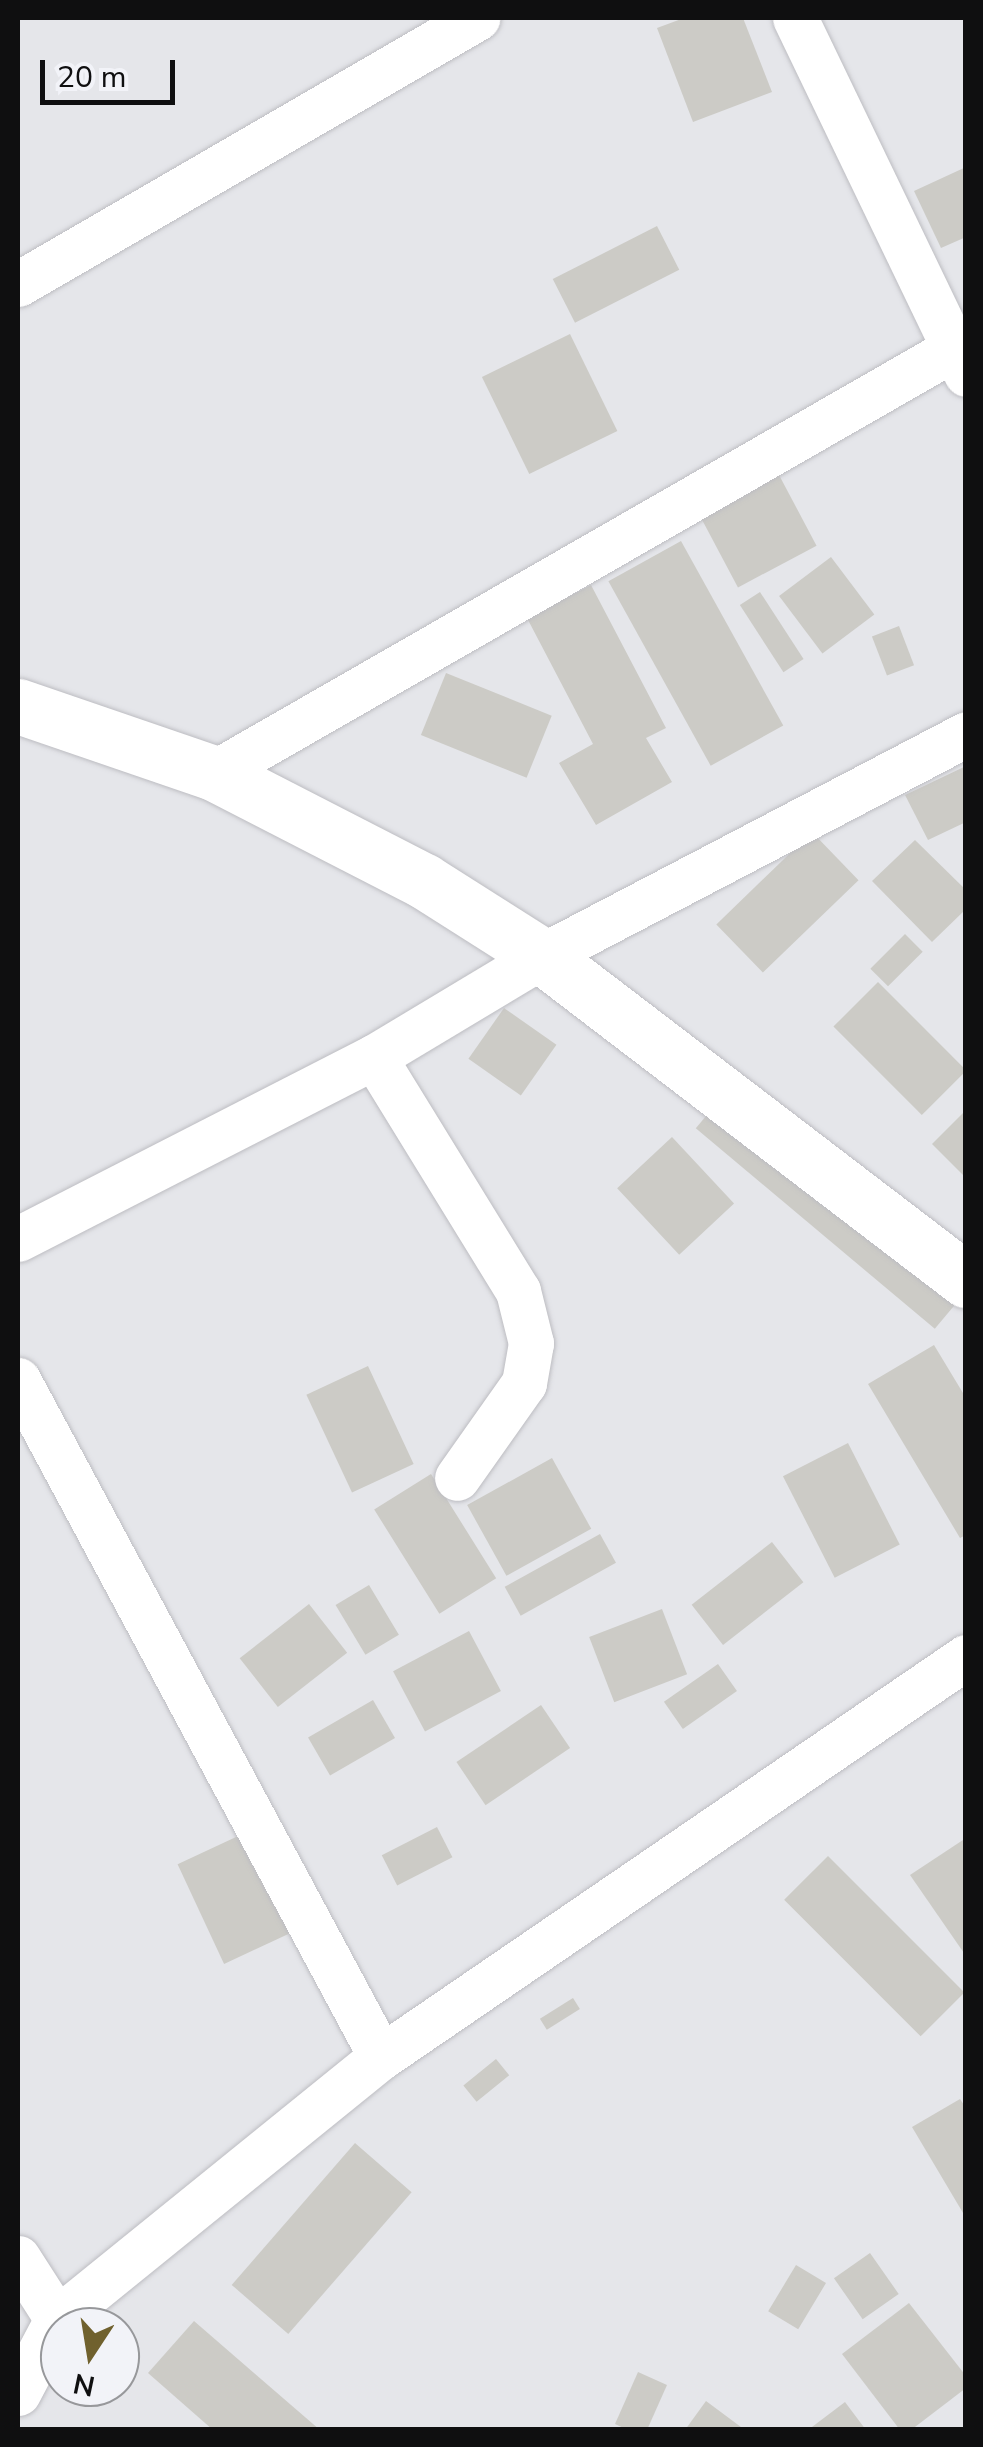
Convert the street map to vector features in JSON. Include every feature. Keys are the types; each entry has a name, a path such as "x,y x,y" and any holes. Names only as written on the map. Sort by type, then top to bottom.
{"street":[{"path":"18,284 477,18"},
{"path":"214,773 959,362 795,18"},
{"path":"18,706 214,773 424,881 542,956 966,1280"},
{"path":"18,1239 374,1057 542,956 966,734"},
{"path":"374,1057 518,1290 531,1343 524,1384 457,1478"},
{"path":"18,1380 380,2057"},
{"path":"72,2307 380,2057 966,1657"},
{"path":"18,2258 49,2307"},
{"path":"18,2393 40,2351"}],"building":[{"path":"684,18 743,18 772,92 693,122 657,28"},
{"path":"966,167 966,237 941,248 914,191"},
{"path":"657,226 679,270 575,323 553,279"},
{"path":"570,334 617,431 529,474 482,377"},
{"path":"779,475 817,546 738,587 700,517"},
{"path":"681,541 783,726 711,766 608,581"},
{"path":"831,557 874,615 822,654 779,596"},
{"path":"591,585 666,728 646,738 672,782 596,825 559,763 593,744 527,618"},
{"path":"760,592 804,659 783,672 740,605"},
{"path":"899,626 914,665 887,676 872,636"},
{"path":"446,673 552,716 527,778 421,735"},
{"path":"966,766 966,822 928,840 905,795"},
{"path":"812,832 859,880 763,973 716,924"},
{"path":"915,840 966,890 966,909 932,942 872,881"},
{"path":"905,934 923,952 888,986 870,969"},
{"path":"878,982 966,1070 922,1115 833,1027"},
{"path":"504,1008 556,1045 521,1095 468,1059"},
{"path":"717,1103 956,1304 935,1329 696,1128"},
{"path":"966,1110 966,1178 932,1144"},
{"path":"672,1137 734,1204 679,1255 617,1188"},
{"path":"934,1345 966,1398 966,1535 960,1538 868,1384"},
{"path":"368,1366 414,1464 352,1493 306,1395"},
{"path":"848,1443 900,1545 835,1578 783,1476"},
{"path":"552,1458 591,1529 506,1576 467,1505"},
{"path":"431,1474 496,1578 439,1614 374,1510"},
{"path":"600,1534 616,1563 521,1616 505,1587"},
{"path":"772,1542 803,1582 723,1645 692,1605"},
{"path":"369,1585 399,1635 365,1655 336,1605"},
{"path":"309,1604 347,1653 278,1707 240,1658"},
{"path":"662,1609 687,1674 614,1702 589,1637"},
{"path":"469,1631 501,1691 425,1731 393,1671"},
{"path":"718,1664 737,1691 683,1729 664,1702"},
{"path":"373,1700 395,1738 330,1776 308,1738"},
{"path":"541,1705 570,1748 486,1805 456,1762"},
{"path":"437,1827 452,1857 397,1885 382,1855"},
{"path":"251,1830 297,1930 224,1964 178,1864"},
{"path":"966,1838 966,1956 910,1875"},
{"path":"828,1856 964,1992 921,2036 784,1900"},
{"path":"573,1998 580,2009 547,2030 540,2019"},
{"path":"496,2059 509,2075 477,2102 463,2085"},
{"path":"960,2099 966,2108 966,2218 912,2127"},
{"path":"355,2143 412,2192 288,2334 232,2285"},
{"path":"870,2253 899,2294 863,2319 834,2278"},
{"path":"796,2265 826,2283 798,2329 768,2311"},
{"path":"909,2303 966,2376 966,2388 911,2430 900,2430 842,2354"},
{"path":"194,2321 320,2430 213,2430 148,2373"},
{"path":"638,2372 667,2385 647,2430 628,2430 615,2424"},
{"path":"706,2401 745,2430 685,2430"},
{"path":"845,2402 866,2430 808,2430"}]}
